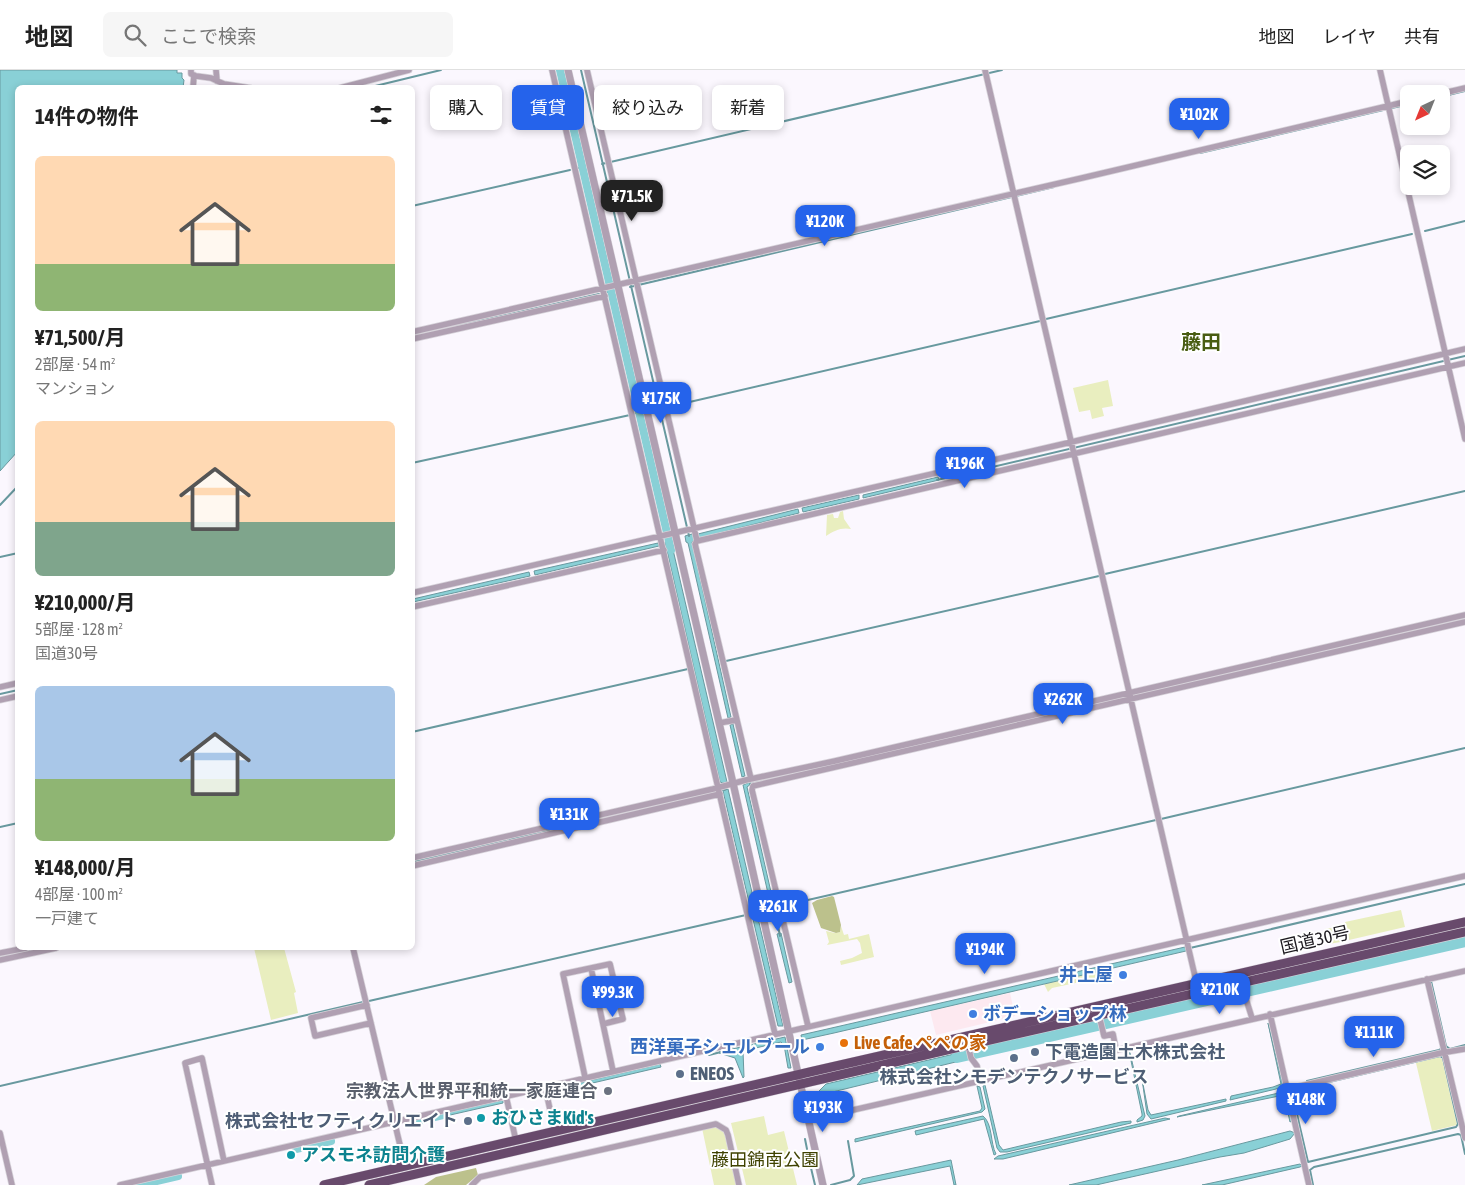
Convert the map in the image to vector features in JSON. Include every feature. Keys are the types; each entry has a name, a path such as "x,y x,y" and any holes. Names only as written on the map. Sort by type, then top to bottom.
{"highway":[{"name":"国道30号","path":"324,1185 799,1074 1197,988 1465,922"},
{"name":"国道30号","path":"369,1185 408,1181 801,1085 1100,1018 1197,988 1242,985 1465,932"}],"street":[{"path":"216,70 217,81"},
{"path":"352,85 409,70"},
{"path":"552,70 610,287 605,296 725,785 789,1031 823,1185"},
{"path":"568,70 610,287 666,540 719,724 725,785 720,794 775,1034"},
{"path":"586,70 634,283 665,407 732,721 750,781 808,1026"},
{"path":"1380,70 1465,439"},
{"path":"986,72 1197,988"},
{"path":"192,73 236,85"},
{"path":"1450,92 1465,88"},
{"path":"415,335 610,287 1014,195 1400,104"},
{"path":"415,335 605,296"},
{"path":"415,606 532,573 666,540 1072,448 1447,360 1465,349"},
{"path":"693,534 1447,360 1465,363"},
{"path":"415,592 532,573 666,540"},
{"path":"1130,696 1465,615"},
{"path":"658,805 725,785 1465,622"},
{"path":"0,687 15,684"},
{"path":"0,700 15,697"},
{"path":"719,724 732,721"},
{"path":"415,865 495,843 658,805 720,794"},
{"path":"415,857 495,843"},
{"path":"120,1185 394,1122 506,1099 585,1077 808,1026 1187,946 1465,876"},
{"path":"0,954 17,950"},
{"path":"0,960 47,950"},
{"path":"353,950 408,1181"},
{"path":"585,1077 563,974 610,964 623,1019 603,1024"},
{"path":"591,968 614,1071"},
{"path":"809,1120 1465,971"},
{"path":"1427,979 1465,1138"},
{"path":"1242,985 1252,1018"},
{"path":"367,1005 311,1018 315,1036 371,1023"},
{"path":"1270,1014 1309,1185"},
{"path":"1100,1018 1104,1036 1113,1034 1116,1050"},
{"path":"968,1048 971,1058 977,1066 980,1081"},
{"path":"1288,1089 1465,1049"},
{"path":"212,1185 185,1063 202,1058 224,1161"},
{"path":"546,1087 555,1132"},
{"path":"506,1099 516,1141"},
{"path":"472,1185 480,1177 716,1124 726,1130 728,1135 739,1185"},
{"path":"0,1133 12,1185"}],"shaded area":[{"name":"ボデーショップ林","path":"1010,993 1015,1016 936,1035 930,1011"}],"green space":[{"path":"1108,380 1113,406 1102,408 1104,416 1092,419 1090,410 1079,412 1073,388"},
{"path":"843,511 844,519 851,529 841,529 826,536 827,515 833,514 834,518 838,518 840,512"},
{"path":"834,897 841,925 840,932 836,933 821,928 812,903"},
{"path":"1401,910 1405,927 1349,940 1345,922"},
{"path":"841,926 844,935 848,934 849,939 869,934 874,957 841,965 840,961 862,953 857,939 827,945 829,942 826,931 840,932"},
{"path":"1343,926 1346,941 1329,944 1325,929"},
{"path":"254,950 285,950 296,992 294,993 298,1013 271,1020"},
{"path":"1103,971 1104,977 1052,988 1048,992 1044,984"},
{"path":"1439,1057 1442,1059 1457,1125 1432,1131 1416,1063"},
{"name":"藤田錦南公園","path":"764,1116 768,1135 784,1131 797,1185 746,1185 731,1123"},
{"path":"715,1125 724,1132 736,1185 714,1185 702,1128"},
{"path":"476,1168 478,1175 466,1185 424,1185 436,1177"}],"water":[{"path":"0,70 177,70 177,73 182,73 183,85 15,85 15,454 0,471"},
{"path":"938,477 939,480 863,498 863,495"},
{"path":"859,495 859,499 803,512 802,508"},
{"path":"798,509 799,513 699,538 698,534"},
{"path":"692,534 695,539 692,542 731,717 728,718 688,543 686,542 685,536"},
{"path":"670,540 727,782 723,783 720,782 665,542"},
{"path":"658,543 659,546 535,575 534,571"},
{"path":"529,572 530,576 415,602 415,599"},
{"path":"733,724 745,776 742,777 730,725"},
{"path":"750,782 751,784 747,787 779,927 776,928 743,785"},
{"path":"728,789 783,1026 778,1026 723,791"},
{"path":"781,933 792,982 789,983 777,934"},
{"path":"1185,947 1186,951 802,1040 801,1035"},
{"path":"1268,1023 1283,1086 1230,1100 1231,1096 1281,1084"},
{"path":"785,1037 791,1068 788,1068 784,1045 781,1042 743,1051 743,1078 735,1058 719,1053 719,1052"},
{"path":"967,1051 968,1059 815,1095 826,1084"},
{"path":"1129,1051 1145,1116 1143,1120 1137,1122 1142,1114"},
{"path":"660,1064 661,1067 550,1093 549,1090"},
{"path":"1142,1079 1148,1110 1151,1115 1226,1099 1226,1101 1151,1119 1147,1114"},
{"path":"985,1085 999,1145 1003,1150 1121,1122 1131,1121 1131,1123 1007,1152 1000,1152 997,1148 983,1086"},
{"path":"977,1086 980,1087 985,1109 982,1112 855,1142 855,1139 980,1111 982,1108"},
{"path":"1283,1092 1287,1094 1292,1121 1290,1122 1284,1095 1177,1117 1179,1116"},
{"path":"503,1100 503,1103 437,1118 436,1115"},
{"path":"983,1116 990,1129 996,1154 994,1155 984,1119 916,1135 915,1131"},
{"path":"1165,1118 1170,1119 1003,1159 994,1159 998,1156"},
{"path":"1290,1131 1295,1133 1290,1139 1244,1153 1096,1185 1069,1185 1178,1160"},
{"path":"951,1160 956,1185 954,1185 950,1166 857,1185 862,1179"},
{"path":"1300,1164 1302,1166 1300,1167 1222,1185 1202,1185"}],"waterway":[{"path":"379,85 441,70"},
{"path":"560,70 671,550"},
{"path":"581,70 689,536"},
{"path":"602,164 1002,70"},
{"path":"1450,95 1465,91"},
{"path":"1200,153 1400,106"},
{"path":"415,205 570,170"},
{"path":"630,287 1054,187"},
{"path":"1425,231 1465,221"},
{"path":"1046,319 1412,234"},
{"path":"607,292 611,291"},
{"path":"415,335 599,294"},
{"path":"668,407 1040,321"},
{"path":"937,480 1465,356"},
{"path":"415,462 630,415"},
{"path":"0,505 15,489"},
{"path":"1105,574 1465,491"},
{"path":"0,557 15,554"},
{"path":"726,661 1099,576"},
{"path":"1132,695 1465,619"},
{"path":"415,731 688,669"},
{"path":"0,694 15,691"},
{"path":"750,784 1127,696"},
{"path":"1161,819 1465,748"},
{"path":"722,790 726,789"},
{"path":"415,861 714,792"},
{"path":"773,908 1156,820"},
{"path":"0,827 15,824"},
{"path":"1190,948 1465,884"},
{"path":"369,1001 746,915"},
{"path":"778,926 780,936"},
{"path":"957,1057 1465,941"},
{"path":"2,957 33,950"},
{"path":"1431,981 1446,1046 1450,1049 1465,1045"},
{"path":"0,1086 363,1002"},
{"path":"1307,1081 1441,1049"},
{"path":"709,1055 721,1052"},
{"path":"1440,1056 1443,1058 1458,1124 1456,1127 1308,1162 1293,1097 1295,1090 1440,1056"},
{"path":"796,1102 798,1112"},
{"path":"414,1122 447,1114"},
{"path":"1313,1185 1310,1170 1314,1167 1458,1134 1461,1135 1465,1154"},
{"path":"805,1139 807,1149"},
{"path":"296,1149 331,1141"},
{"path":"831,1185 850,1180 854,1176 848,1141"},
{"path":"811,1168 815,1185"},
{"path":"140,1185 178,1176"}],"place":[{"name":"井上屋","path":"1123,975"},
{"name":"ボデーショップ林","path":"973,1014"},
{"name":"Live Cafe ペペの家","path":"844,1043"},
{"name":"西洋菓子シェルブール","path":"820,1047"},
{"name":"下電造園土木株式会社","path":"1035,1052"},
{"name":"株式会社シモデンテクノサービス","path":"1014,1058"},
{"name":"ENEOS","path":"680,1074"},
{"name":"宗教法人世界平和統一家庭連合","path":"608,1091"},
{"name":"おひさまKid's","path":"481,1118"},
{"name":"株式会社セフティクリエイト","path":"468,1121"},
{"name":"アスモネ訪問介護","path":"291,1155"}],"district":[{"name":"藤田","path":"1201,342"}]}
